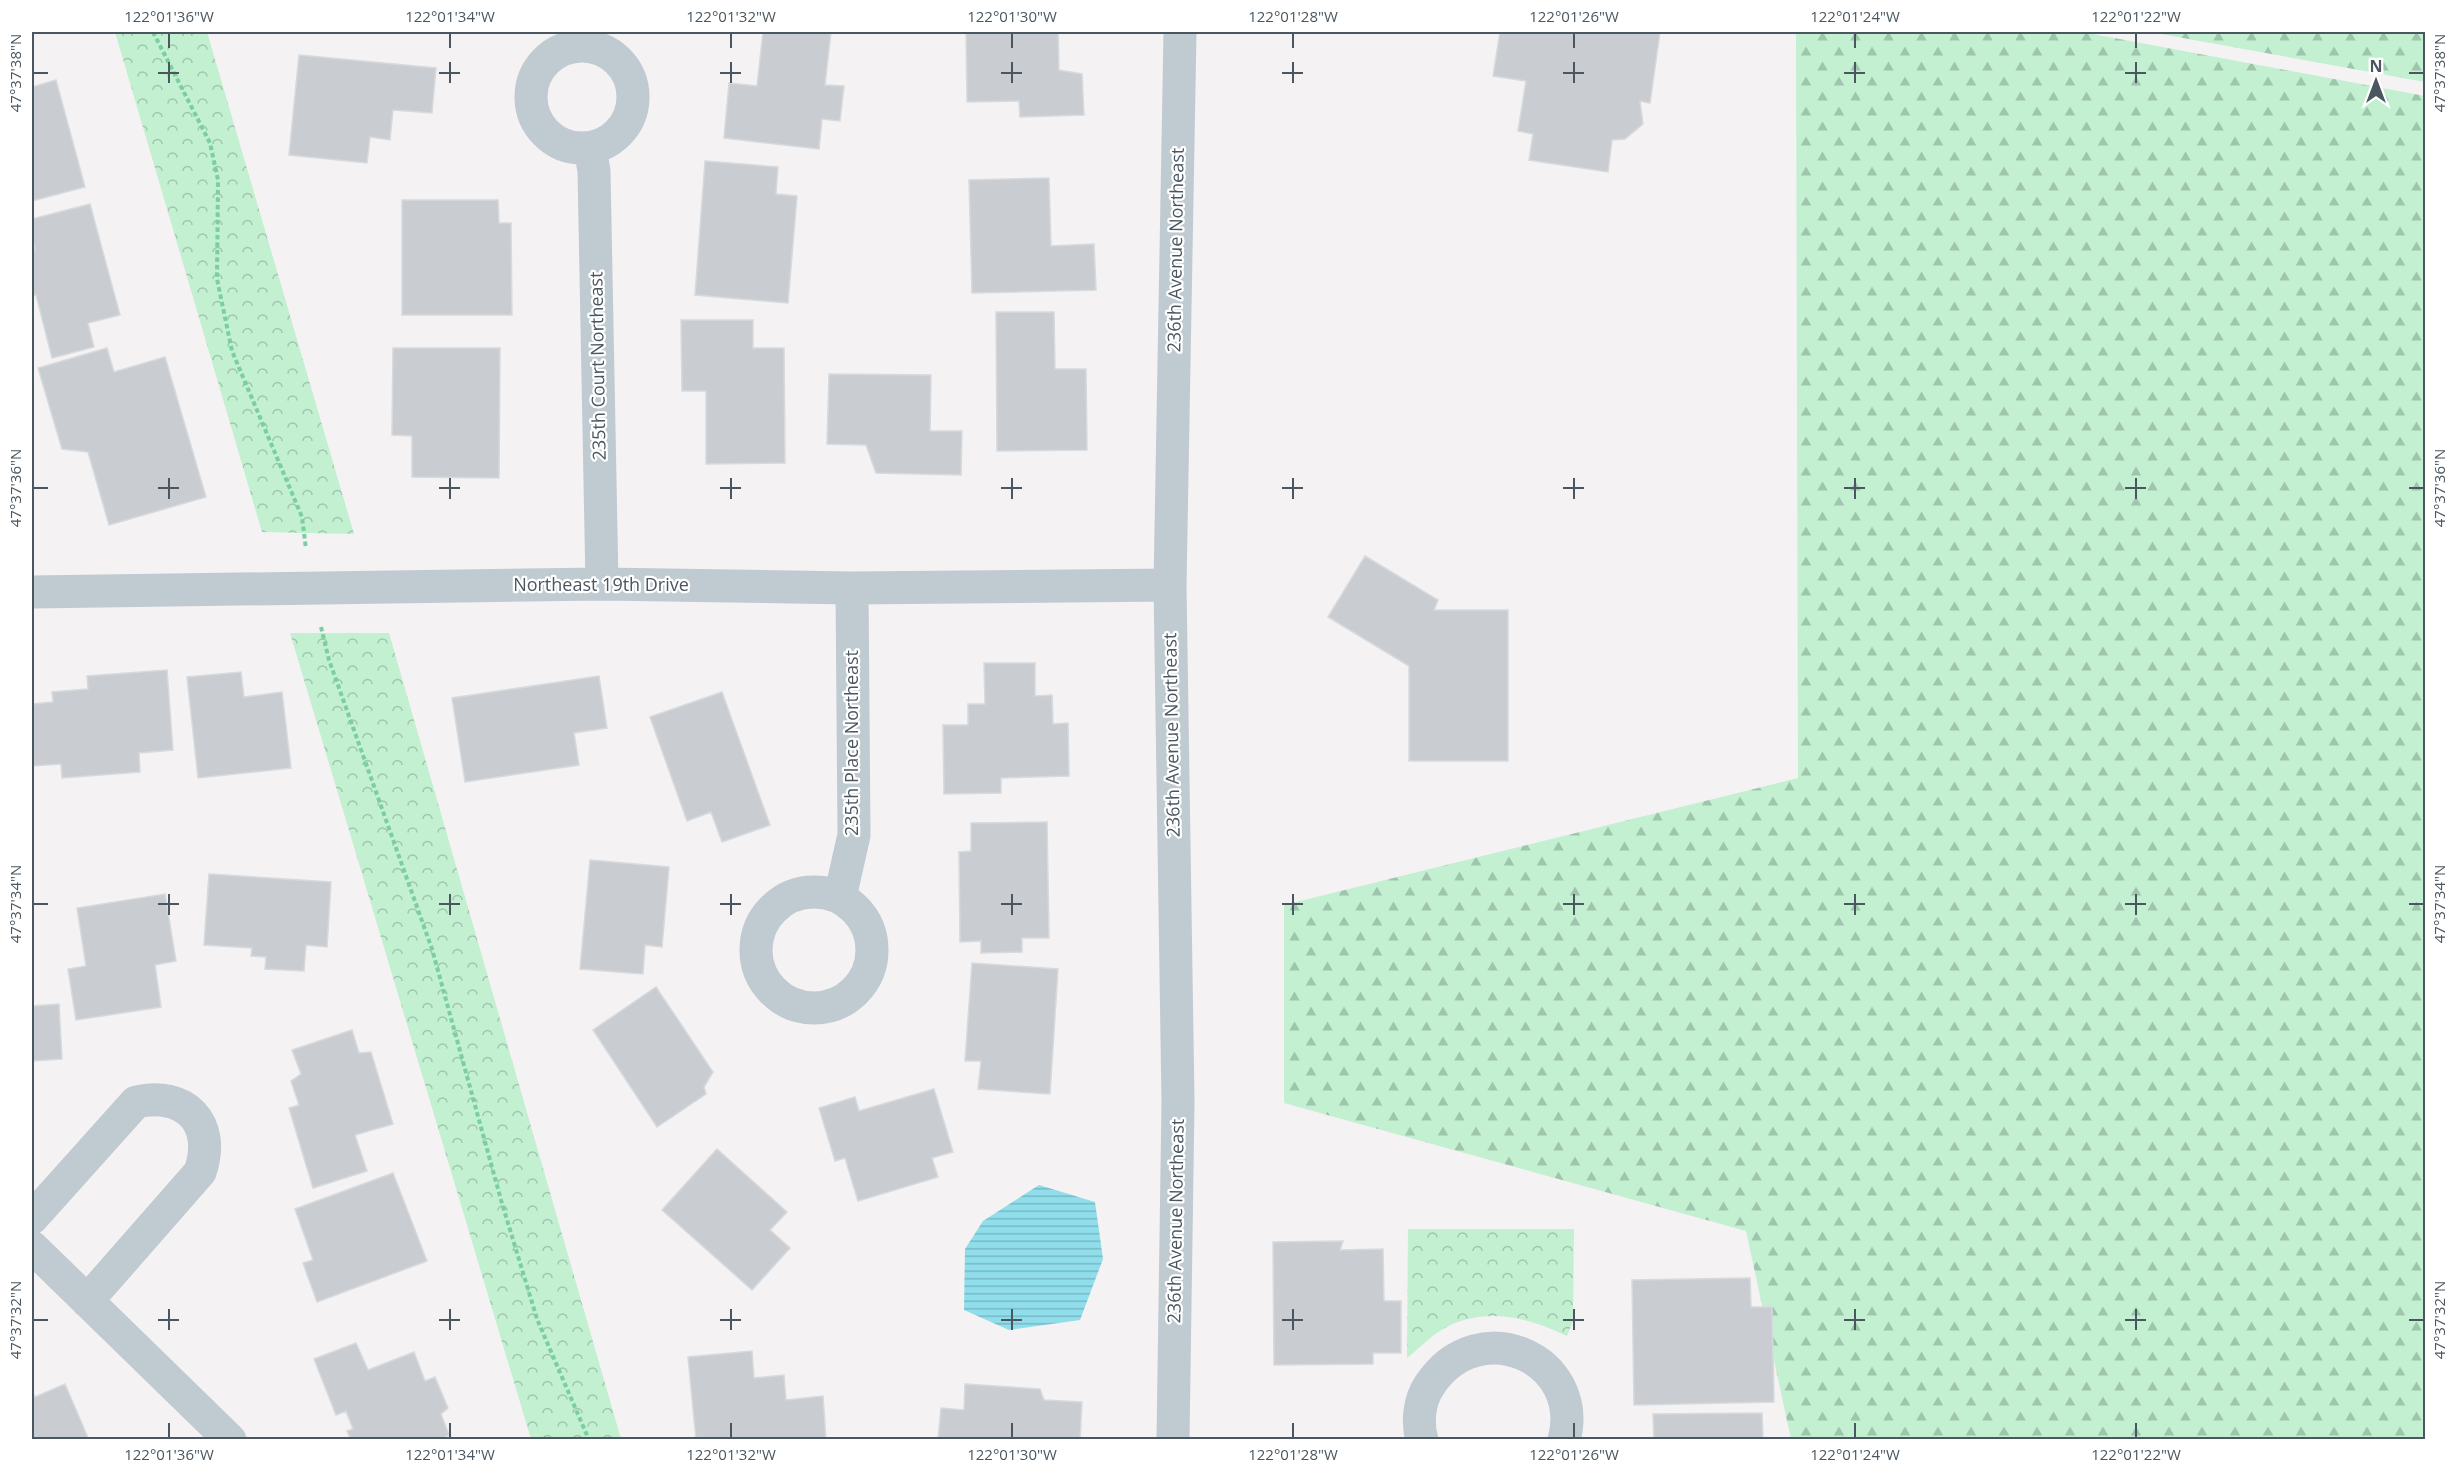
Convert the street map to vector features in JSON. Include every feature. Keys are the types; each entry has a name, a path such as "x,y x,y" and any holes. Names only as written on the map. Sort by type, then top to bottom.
{"street":[{"name":"236th Avenue Northeast","path":"1173,1440 1178,1102 1170,585 1180,32"},
{"name":"235th Court Northeast","path":"590,148 594,171 602,584"},
{"name":"Northeast 19th Drive","path":"32,592 602,584 852,588 1170,585"},
{"name":"235th Place Northeast","path":"840,897 854,835 852,588"},
{"path":"32,1218 136,1102 164,1099 178,1103 189,1111 200,1125 205,1140 205,1156 200,1172 87,1301"},
{"path":"32,1247 230,1440"},
{"path":"1422,1440 1419,1414 1426,1391 1438,1372 1456,1357 1478,1348 1501,1347 1523,1353 1543,1366 1558,1384 1566,1405 1567,1428 1564,1440"}],"path":[{"path":"153,32 210,143 218,180 217,279 232,351 302,517 311,588 329,660 432,949 501,1200 537,1319 589,1440"}],"green space":[{"path":"115,32 207,32 354,534 262,532"},
{"path":"1796,32 2082,32 2425,96 2425,1439 1791,1439 1746,1231 1284,1103 1284,905 1798,778"},
{"path":"2150,32 2425,32 2425,82"},
{"path":"290,633 389,633 621,1439 531,1439"},
{"path":"1408,1229 1574,1229 1573,1321 1567,1336 1521,1319 1490,1316 1474,1318 1443,1329 1407,1358"}],"water":[{"path":"1039,1185 1095,1202 1103,1259 1080,1320 1009,1330 964,1310 965,1249 983,1221"}],"building":[{"path":"763,32 831,32 825,85 844,86 840,121 822,119 819,149 724,138 729,83 757,86"},
{"path":"966,32 1058,32 1059,70 1082,74 1084,115 1020,117 1019,101 967,102"},
{"path":"1500,32 1660,32 1650,103 1640,101 1643,124 1625,139 1612,140 1608,172 1529,160 1533,134 1518,131 1526,81 1493,76"},
{"path":"299,55 436,68 432,113 393,110 390,140 370,137 367,163 289,155"},
{"path":"56,80 85,187 32,201 32,87"},
{"path":"705,161 778,167 776,194 797,196 788,303 695,295"},
{"path":"1049,178 1051,246 1094,244 1096,290 972,293 969,180"},
{"path":"402,200 498,200 499,223 511,223 512,315 402,315"},
{"path":"90,204 120,315 88,323 94,347 52,358 36,295 32,296 32,251 35,250 32,219"},
{"path":"996,312 1054,312 1055,369 1086,369 1087,450 997,451"},
{"path":"681,320 753,320 753,348 784,348 785,463 706,464 706,391 682,391"},
{"path":"107,348 114,372 165,357 206,497 109,525 88,452 62,449 38,368"},
{"path":"393,348 500,348 499,478 412,477 412,436 392,435"},
{"path":"829,374 931,375 930,431 962,431 961,475 876,473 866,445 827,444"},
{"path":"1365,556 1438,600 1434,610 1508,610 1508,761 1409,761 1409,666 1328,617"},
{"path":"984,663 1035,663 1035,696 1052,695 1053,724 1068,723 1069,776 1001,778 1001,793 944,794 943,725 968,725 968,704 985,704"},
{"path":"167,670 173,750 139,753 140,772 62,778 61,764 32,766 32,704 53,702 52,692 88,689 87,676"},
{"path":"241,672 244,697 282,692 291,768 198,778 187,677"},
{"path":"599,676 607,728 574,733 579,765 465,782 452,698"},
{"path":"722,692 770,825 722,842 711,812 687,821 650,717"},
{"path":"1047,822 1049,938 1022,938 1022,952 981,953 981,941 960,942 959,852 971,851 971,823"},
{"path":"590,860 669,867 662,947 645,945 643,974 580,969"},
{"path":"209,874 331,882 327,947 306,945 304,971 265,969 266,957 251,956 252,948 204,945"},
{"path":"165,894 176,961 155,965 161,1007 76,1020 68,969 86,966 77,908"},
{"path":"972,963 1058,969 1050,1094 978,1089 981,1061 965,1061"},
{"path":"656,987 713,1072 704,1087 706,1094 657,1127 593,1030"},
{"path":"59,1004 62,1059 32,1061 32,1006"},
{"path":"352,1030 359,1053 371,1052 393,1124 355,1135 367,1171 313,1188 289,1108 299,1105 291,1081 301,1074 292,1050"},
{"path":"934,1089 953,1152 932,1158 938,1177 858,1201 845,1158 835,1161 819,1108 855,1097 859,1111"},
{"path":"717,1149 787,1212 770,1230 790,1248 752,1290 662,1210"},
{"path":"393,1173 427,1261 317,1302 303,1263 313,1260 295,1209"},
{"path":"1343,1241 1340,1250 1383,1249 1384,1301 1401,1301 1401,1353 1373,1353 1373,1364 1274,1365 1273,1242"},
{"path":"1750,1278 1751,1307 1772,1307 1774,1402 1634,1405 1632,1280"},
{"path":"356,1343 368,1370 414,1352 425,1381 435,1377 448,1408 441,1414 449,1435 439,1440 351,1440 347,1431 353,1429 346,1411 336,1415 314,1359"},
{"path":"752,1351 754,1378 784,1375 786,1400 823,1396 826,1440 696,1440 688,1357"},
{"path":"65,1384 89,1440 32,1440 32,1394 35,1397"},
{"path":"965,1384 1040,1389 1044,1400 1082,1402 1080,1440 938,1440 941,1408 964,1410"},
{"path":"1762,1413 1763,1440 1654,1440 1653,1414"}]}
